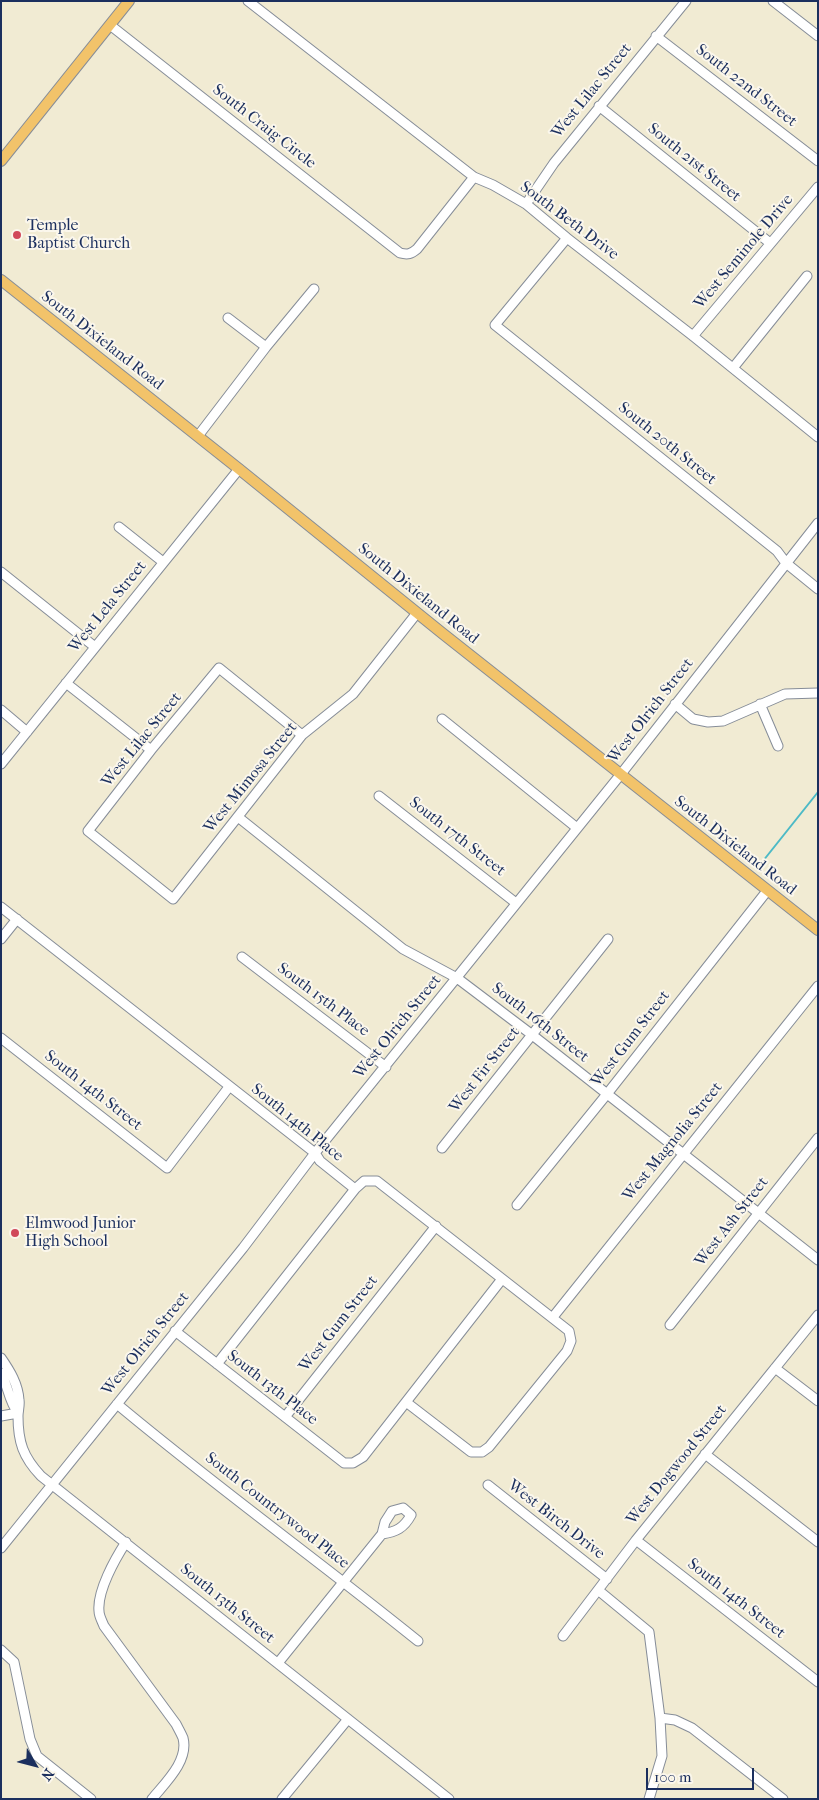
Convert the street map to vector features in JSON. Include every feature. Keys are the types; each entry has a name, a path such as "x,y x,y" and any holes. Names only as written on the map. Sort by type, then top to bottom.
{"main road":[{"path":"1,161 128,1"},
{"name":"South Dixieland Road","path":"1,280 417,613 818,930"}],"street":[{"name":"South Beth Drive","path":"248,1 474,177 526,204 818,438"},
{"name":"West Lilac Street","path":"526,204 554,163 686,1"},
{"path":"773,1 818,36"},
{"name":"South Craig Circle","path":"110,25 400,253 406,255 417,249 474,177"},
{"name":"South 22nd Street","path":"656,36 818,161"},
{"name":"South 21st Street","path":"599,106 770,243"},
{"name":"West Seminole Drive","path":"693,336 818,187"},
{"name":"South 20th Street","path":"567,238 495,325 777,550 786,563 818,588"},
{"path":"733,368 807,276"},
{"path":"198,436 266,347 314,289"},
{"path":"228,318 266,347"},
{"name":"West Lela Street","path":"1,764 239,469"},
{"name":"West Olrich Street","path":"1,1548 243,1248 315,1153 621,774 818,523"},
{"path":"119,527 163,562"},
{"path":"1,572 94,647"},
{"name":"West Mimosa Street","path":"173,899 302,736 353,694 417,613"},
{"name":"West Lilac Street","path":"173,899 88,831 151,750 219,668 302,736"},
{"path":"66,683 151,750"},
{"path":"675,704 694,719 708,722 722,721 785,694 818,693"},
{"path":"760,704 778,746"},
{"path":"1,710 28,732"},
{"path":"442,719 577,828"},
{"name":"South 17th Street","path":"379,796 516,903"},
{"name":"South 16th Street","path":"238,817 403,949 457,978 531,1034 818,1260"},
{"name":"West Gum Street","path":"517,1205 767,891"},
{"name":"South 14th Place","path":"1,906 315,1153 320,1161 355,1189"},
{"path":"1,939 17,919"},
{"name":"West Fir Street","path":"442,1148 608,939"},
{"name":"South 15th Place","path":"242,957 386,1067"},
{"name":"West Magnolia Street","path":"553,1317 818,986"},
{"name":"South 14th Street","path":"1,1038 167,1168 230,1087"},
{"name":"West Ash Street","path":"670,1325 818,1138"},
{"path":"217,1364 355,1189 364,1181 377,1181 569,1331 571,1341 566,1352 489,1447 482,1452 474,1453 406,1402 502,1279"},
{"name":"West Gum Street","path":"285,1417 436,1226"},
{"name":"West Dogwood Street","path":"563,1636 636,1540 818,1315"},
{"name":"South 13th Place","path":"175,1331 344,1462 353,1463 363,1457 406,1402"},
{"name":"South 13th Street","path":"1,1358 14,1378 19,1401 19,1434 22,1450 31,1465 52,1485 449,1799"},
{"path":"775,1368 818,1400"},
{"name":"South 13th Street","path":"1,1374 6,1384 10,1401 18,1413"},
{"name":"South Countrywood Place","path":"117,1404 418,1641"},
{"path":"1,1416 18,1413"},
{"path":"705,1454 818,1542"},
{"name":"West Birch Drive","path":"488,1485 607,1579"},
{"path":"278,1663 382,1534"},
{"name":"South 14th Street","path":"636,1540 818,1682"},
{"path":"126,1542 119,1552 107,1578 99,1599 99,1612 104,1626 176,1724 183,1740 182,1755 176,1769 152,1799"},
{"path":"598,1590 649,1632 660,1718 662,1756 649,1799"},
{"path":"1,1650 14,1662 30,1739 36,1756 91,1799"},
{"path":"660,1718 675,1720 692,1728 783,1799"},
{"path":"282,1799 348,1719"}],"waterway":[{"path":"759,866 818,792"}],"place":[{"name":"Temple Baptist Church","path":"17,235"},
{"name":"Elmwood Junior High School","path":"15,1233"}]}
